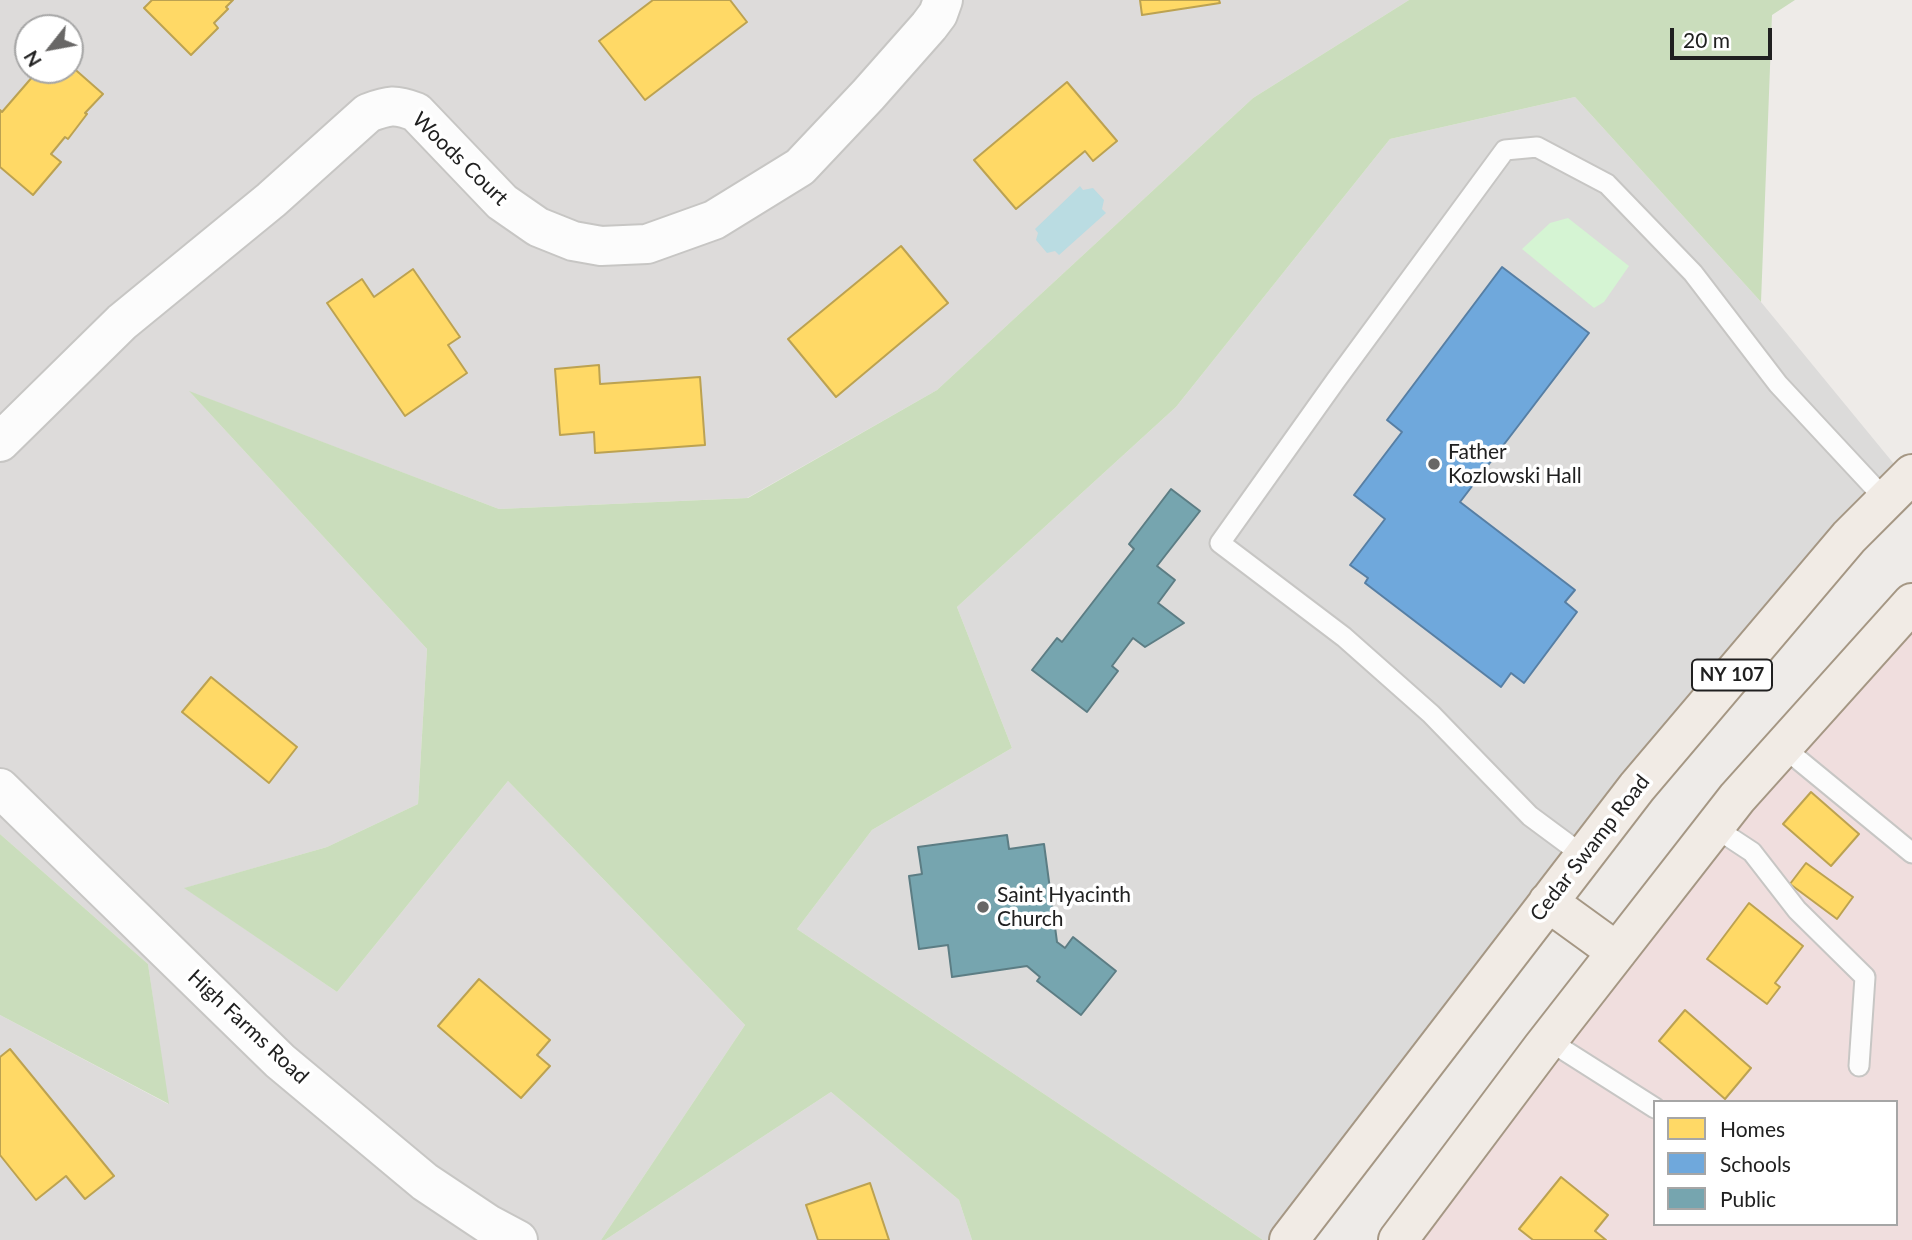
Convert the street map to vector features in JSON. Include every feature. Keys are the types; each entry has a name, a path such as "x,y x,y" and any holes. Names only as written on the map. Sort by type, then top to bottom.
{"main road":[{"name":"Cedar Swamp Road","path":"1289,1240 1637,787 1849,537 1903,496"},
{"path":"1398,1240 1548,1040 1737,798 1907,616"},
{"path":"1548,902 1616,953"}],"street":[{"name":"Woods Court","path":"0,442 122,322 271,200 368,113 387,106 400,106 416,112 502,202 538,228 573,241 601,246 648,243 715,220 800,167 929,26 938,14 943,0"},
{"name":"High Farms Road","path":"0,788 280,1061 425,1182 488,1224 518,1240"}],"lane":[{"path":"1584,856 1530,816 1431,714 1344,637 1220,543 1505,150 1537,148 1607,184 1693,273 1778,384 1903,496"},
{"path":"1783,747 1912,853"},
{"path":"1714,827 1752,852 1797,910 1865,977 1859,1066"},
{"path":"1548,1040 1653,1107"}],"shaded area":[{"path":"0,0 1409,0 1253,98 937,390 747,498 499,509 190,392 427,649 418,804 327,847 185,888 337,992 508,781 745,1025 601,1240 0,1240 0,1015 168,1104 148,964 0,834"},
{"path":"1575,97 1761,302 1908,481 1281,1240 1263,1240 797,929 872,830 1012,748 957,607 1176,407 1390,139"},
{"path":"1912,589 1912,1240 1388,1240"},
{"path":"831,1092 959,1200 972,1240 605,1240"}],"green space":[{"path":"1409,0 1795,0 1772,15 1761,302 1575,97 1390,139 1176,407 957,607 1012,748 872,830 797,929 1263,1240 972,1240 959,1200 831,1092 605,1240 601,1240 745,1025 508,781 337,992 184,888 327,847 418,804 427,649 189,391 499,509 748,498 937,390 1253,98"},
{"path":"1568,218 1629,266 1604,302 1594,308 1522,249 1550,223"},
{"path":"0,834 148,964 169,1104 0,1015"}],"water":[{"path":"1080,186 1083,190 1093,188 1104,200 1102,209 1106,213 1059,255 1055,251 1047,253 1036,240 1038,233 1035,229"}],"building: Homes":[{"path":"152,0 233,0 214,23 218,28 191,55 144,8"},
{"path":"653,0 730,0 747,22 645,100 599,41"},
{"path":"1140,0 1219,0 1220,3 1142,15"},
{"path":"84,77 103,94 85,113 87,114 68,139 65,137 51,154 61,162 33,195 0,167 0,110 2,112 26,84 84,84"},
{"path":"1067,82 1117,141 1093,161 1085,151 1016,209 974,160"},
{"path":"901,246 948,303 836,397 788,339"},
{"path":"413,269 460,337 448,345 467,373 405,416 327,303 362,279 374,297"},
{"path":"599,365 600,384 700,377 705,445 595,453 594,432 560,435 555,369"},
{"path":"211,677 297,747 269,783 182,712"},
{"path":"1811,792 1859,834 1831,866 1783,824"},
{"path":"1806,863 1853,897 1837,919 1790,884"},
{"path":"1749,903 1803,946 1775,983 1780,987 1767,1004 1707,959"},
{"path":"479,979 550,1040 537,1055 550,1066 521,1098 438,1026"},
{"path":"1685,1010 1751,1068 1725,1099 1659,1041"},
{"path":"10,1049 114,1176 85,1199 66,1176 36,1200 0,1155 0,1057"},
{"path":"1561,1177 1608,1215 1595,1231 1606,1240 1533,1240 1519,1229"},
{"path":"870,1183 889,1240 818,1240 806,1205"}],"building: Schools":[{"name":"Father Kozlowski Hall","path":"1502,267 1589,333 1460,502 1575,590 1565,602 1577,612 1524,683 1511,673 1501,687 1365,583 1368,578 1350,565 1385,519 1354,495 1402,432 1387,420"}],"building: Public":[{"path":"1171,489 1200,511 1157,566 1175,580 1158,603 1184,623 1145,647 1133,638 1112,666 1118,671 1087,712 1032,670 1057,638 1062,642 1134,549 1129,544"},
{"name":"Saint Hyacinth Church","path":"1007,835 1009,849 1044,844 1057,942 1065,948 1073,937 1116,971 1081,1015 1037,981 1040,977 1027,966 952,977 948,945 919,949 909,876 922,874 918,847"}],"place":[{"name":"Father Kozlowski Hall","path":"1434,464"},
{"name":"Saint Hyacinth Church","path":"983,907"}]}
